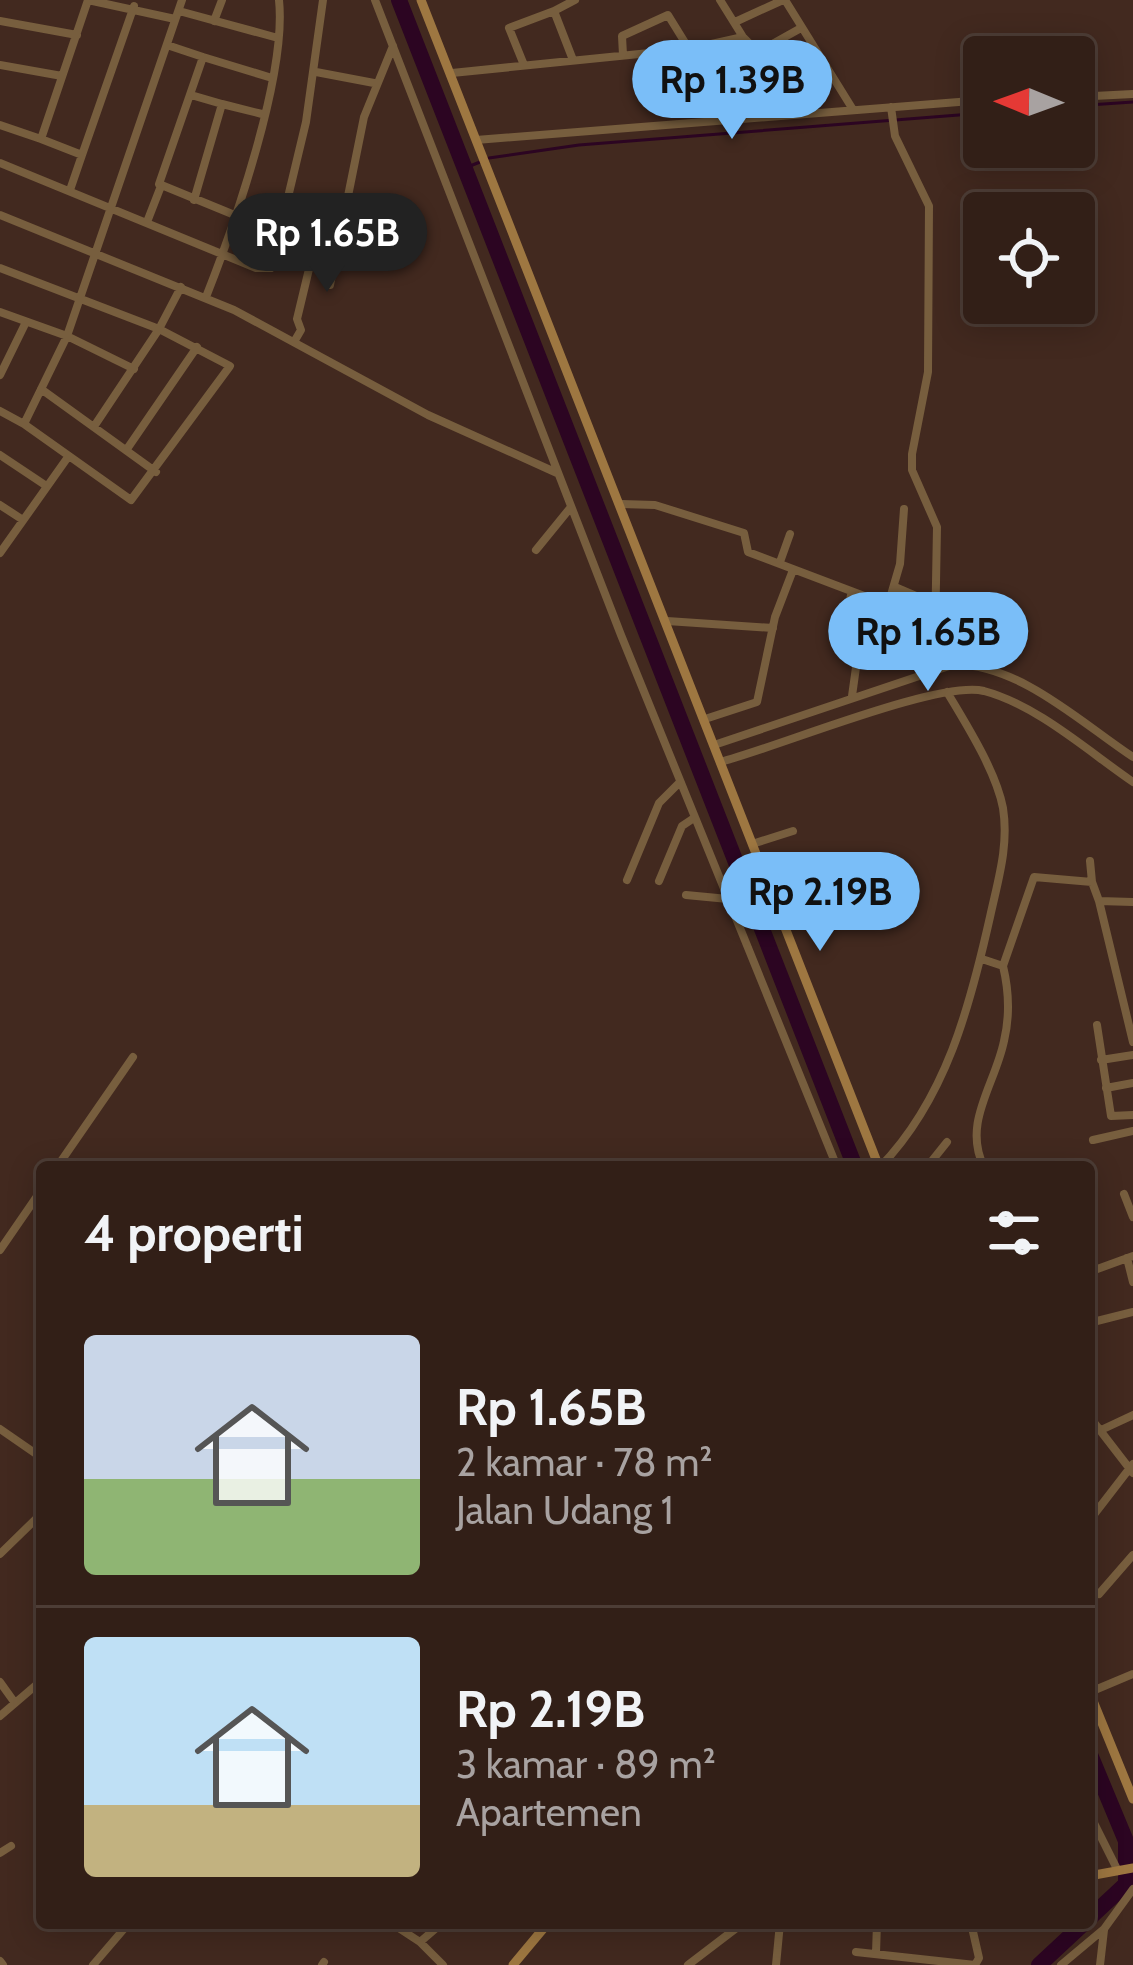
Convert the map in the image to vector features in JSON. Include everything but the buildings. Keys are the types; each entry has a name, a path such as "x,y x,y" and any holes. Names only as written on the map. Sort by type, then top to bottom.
{"street":[{"path":"41,140 88,0 115,1 278,38"},
{"path":"24,424 67,336 182,0"},
{"path":"214,21 222,0"},
{"path":"206,297 237,216 272,78 279,0"},
{"path":"0,164 262,269 274,263 316,72 322,0"},
{"path":"375,0 694,818 836,1161"},
{"path":"421,0 877,1161"},
{"path":"525,66 509,28 575,0"},
{"path":"720,0 743,38 758,52 802,28"},
{"path":"735,22 784,0 853,108"},
{"path":"70,190 134,6"},
{"path":"554,11 573,61"},
{"path":"623,55 622,37 668,15 689,49"},
{"path":"0,21 77,35"},
{"path":"452,73 689,49 743,38"},
{"path":"166,46 272,78"},
{"path":"330,285 374,83 393,46"},
{"path":"146,222 203,57"},
{"path":"0,65 62,76"},
{"path":"316,72 374,83"},
{"path":"191,94 262,114"},
{"path":"1095,96 1133,94"},
{"path":"476,140 853,108 892,112 963,103"},
{"path":"194,200 222,104"},
{"path":"892,112 895,136 929,206 928,372 911,454 912,470 938,527 940,668"},
{"path":"0,125 82,155"},
{"path":"161,186 237,216"},
{"path":"0,215 206,297 428,415 559,474"},
{"path":"294,342 301,330 297,319 322,215 346,216"},
{"path":"0,268 159,329 230,365 156,472 131,500 0,411"},
{"path":"95,424 134,369 181,287"},
{"path":"0,312 67,336 134,369"},
{"path":"0,375 26,322"},
{"path":"127,449 197,347"},
{"path":"41,389 156,472"},
{"path":"0,455 45,485"},
{"path":"0,553 68,457"},
{"path":"621,504 655,506 744,533 748,552 887,605 895,587 904,509"},
{"path":"0,505 22,520"},
{"path":"536,550 571,506"},
{"path":"780,562 790,534"},
{"path":"704,719 757,703 772,628 793,570"},
{"path":"895,587 937,605"},
{"path":"851,595 842,640 858,652 851,697"},
{"path":"668,621 772,628"},
{"path":"717,754 851,697 940,668 971,664 1016,680 1133,758"},
{"path":"717,754 947,692 974,690 999,697 1133,782"},
{"path":"883,1161 934,1091 982,959 1004,848 1003,808 947,692"},
{"path":"627,880 659,803 680,782"},
{"path":"659,880 682,826 694,818"},
{"path":"752,844 793,831"},
{"path":"1090,861 1133,1042"},
{"path":"983,1161 975,1125 1007,1026 1003,966 1034,877 1092,882"},
{"path":"686,895 728,899"},
{"path":"1099,901 1133,902"},
{"path":"982,959 1003,966"},
{"path":"1097,1025 1112,1118 1133,1115"},
{"path":"1101,1060 1133,1055"},
{"path":"60,1161 133,1057"},
{"path":"1106,1088 1133,1083"},
{"path":"1093,1140 1133,1131"},
{"path":"932,1161 947,1142"},
{"path":"1124,1194 1133,1217"},
{"path":"0,1250 36,1198"},
{"path":"1095,1270 1130,1257 1133,1282"},
{"path":"1095,1322 1133,1312"},
{"path":"1101,1430 1133,1415"},
{"path":"1095,1423 1132,1468 1095,1514"},
{"path":"0,1429 36,1454"},
{"path":"0,1554 36,1519"},
{"path":"1099,1594 1133,1555"},
{"path":"1095,1690 1133,1674"},
{"path":"0,1682 15,1703"},
{"path":"0,1716 36,1685"},
{"path":"1095,1705 1129,1776 1133,1799"},
{"path":"1095,1822 1126,1870 1095,1875"},
{"path":"0,1853 11,1846"},
{"path":"1061,1965 1104,1929 1133,1889"},
{"path":"93,1965 124,1929"},
{"path":"400,1929 443,1965"},
{"path":"420,1942 435,1929"},
{"path":"513,1965 543,1929"},
{"path":"688,1965 735,1929"},
{"path":"776,1965 779,1929"},
{"path":"876,1953 877,1929"},
{"path":"856,1952 975,1965 980,1958 973,1929"},
{"path":"1100,1965 1104,1929"}],"waterway":[{"path":"399,0 853,1161"},
{"path":"1095,105 1133,102"},
{"path":"489,158 579,145 963,115"},
{"path":"465,168 480,162"},
{"path":"1095,1766 1126,1841 1126,1884 1095,1913"},
{"path":"1039,1965 1078,1929"}]}
